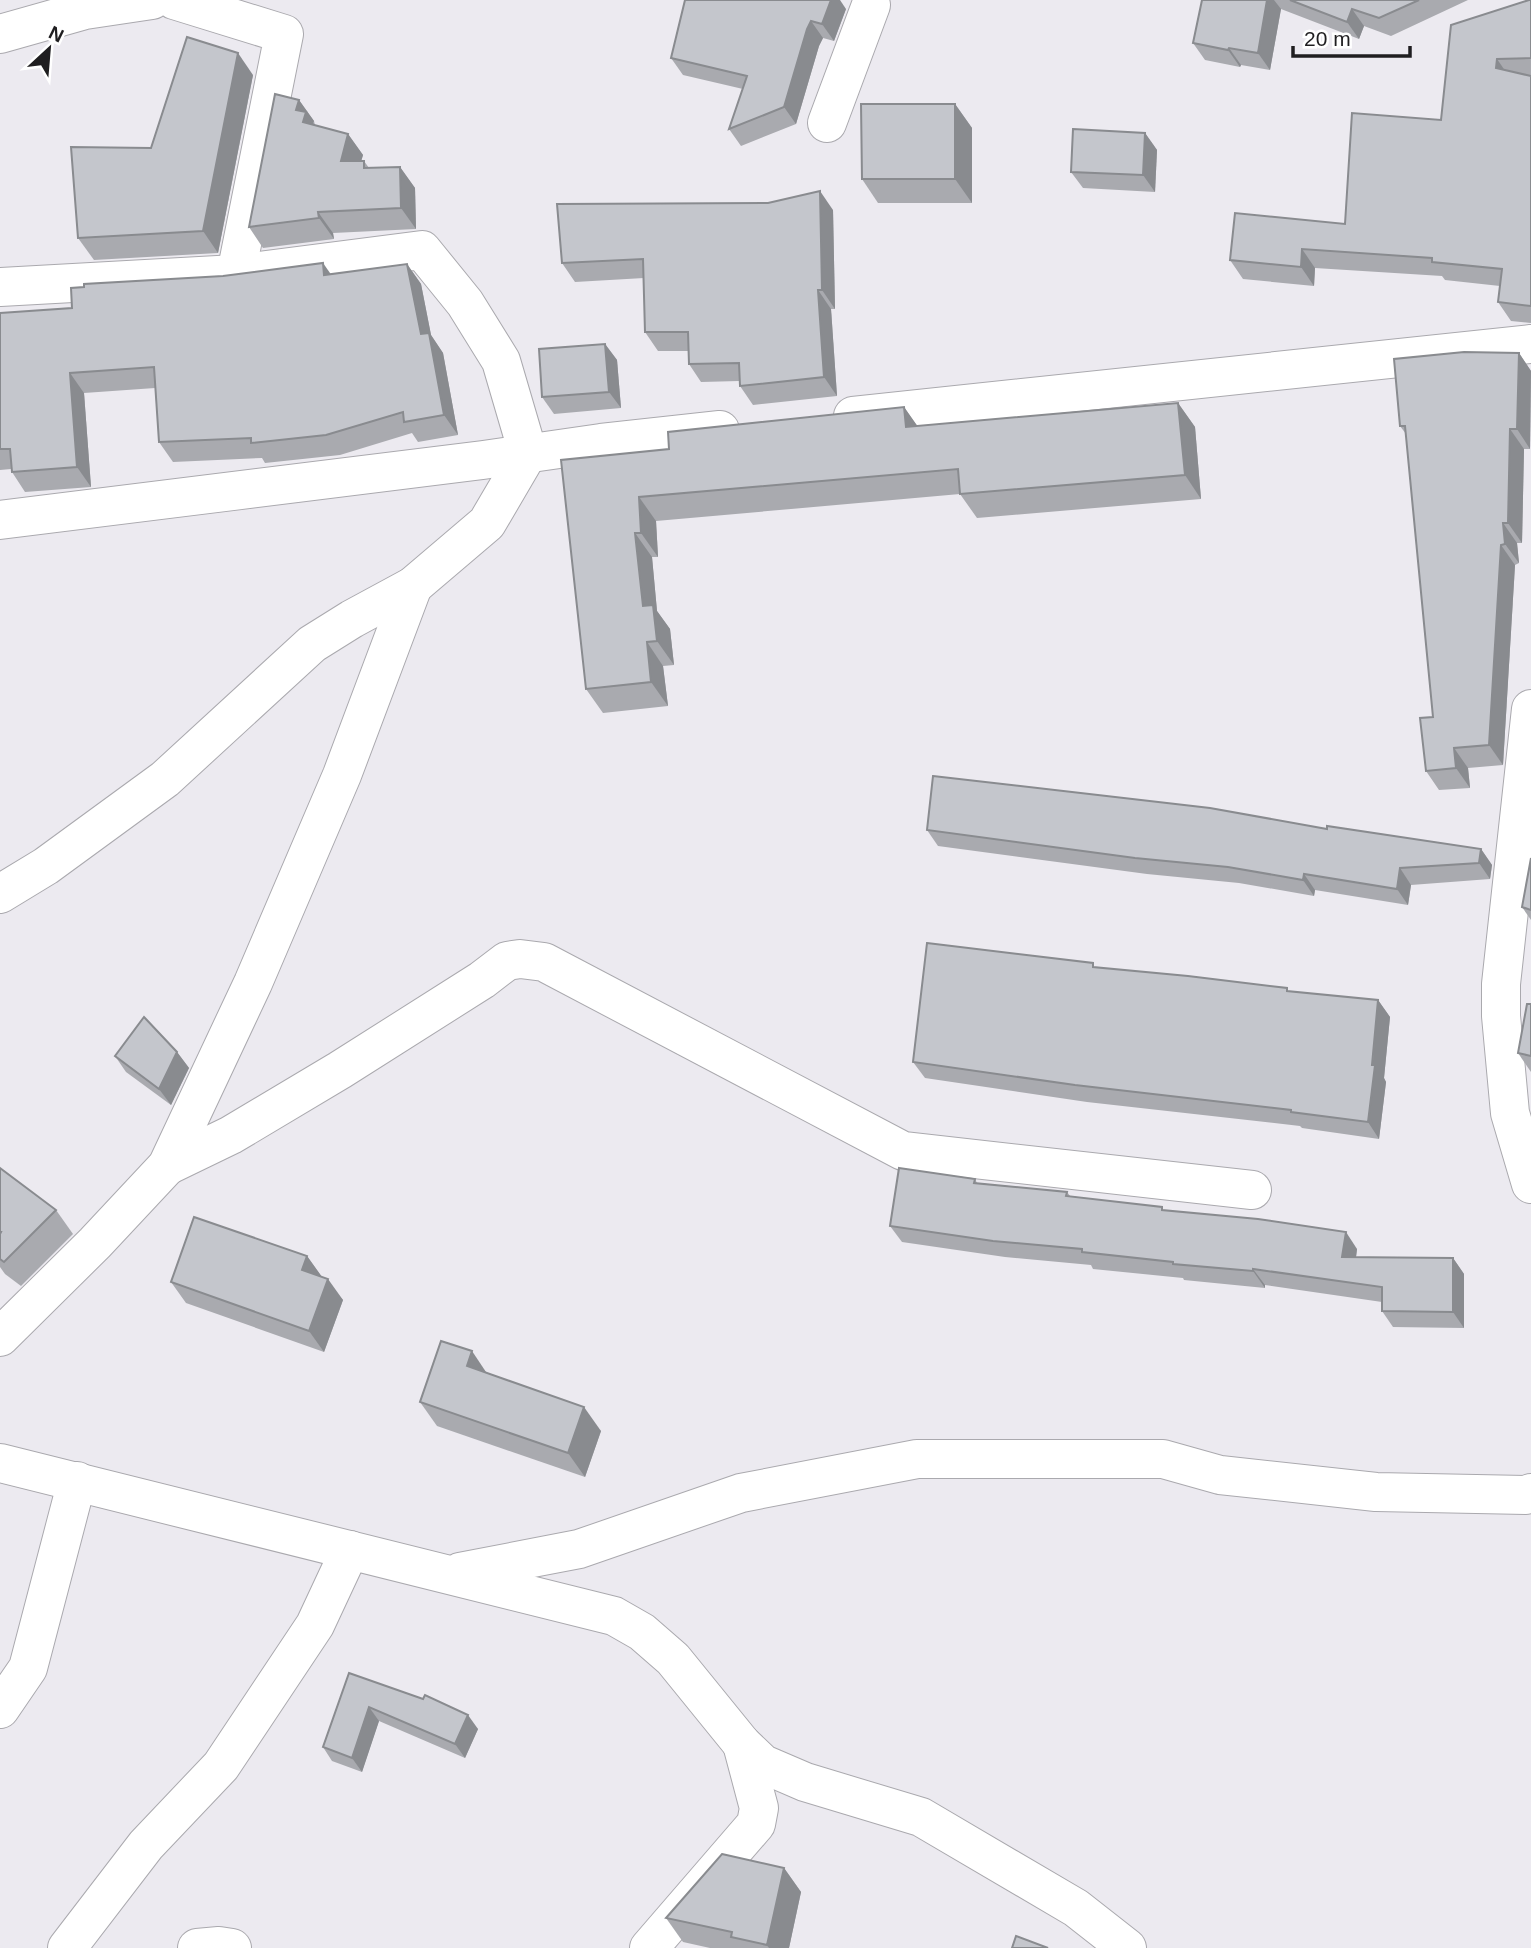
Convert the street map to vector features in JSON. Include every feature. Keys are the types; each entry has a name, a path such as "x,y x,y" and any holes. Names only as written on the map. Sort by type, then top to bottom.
{"street":[{"path":"0,34 85,10 152,0"},
{"path":"174,0 284,34 236,275"},
{"path":"827,122 874,2"},
{"path":"0,287 236,275 422,250 465,303 501,361 528,453 487,523 414,586 352,618 312,644 165,779 46,866 0,894"},
{"path":"823,419 1531,344"},
{"path":"0,520 754,426"},
{"path":"0,1337 167,1166 253,982 342,775 414,586"},
{"path":"1531,719 1516,987 1501,1016 1510,1113 1531,1184"},
{"path":"167,1166 231,1135 364,1055 482,981 507,961 520,960 544,962 903,1152 1252,1190"},
{"path":"448,1574 579,1549 740,1493 917,1459 1163,1459 1220,1475 1376,1492 1531,1493"},
{"path":"0,1463 614,1616 632,1626 673,1659 742,1744 762,1764 805,1782 920,1816 1076,1908 1127,1948"},
{"path":"0,1709 27,1668 77,1481"},
{"path":"67,1948 146,1845 221,1766 315,1625 350,1550"},
{"path":"649,1948 756,1824 759,1808 742,1744"},
{"path":"197,1948 232,1948"}],"building":[{"path":"685,0 831,0 822,24 811,21 807,29 784,107 729,129 747,76 671,58"},
{"path":"1202,0 1267,0 1258,53 1193,43"},
{"path":"1290,0 1419,0 1379,18 1352,9 1347,22"},
{"path":"1529,0 1531,58 1497,59 1496,68 1531,76 1531,306 1498,302 1502,269 1432,262 1432,258 1302,249 1301,267 1230,260 1235,213 1345,224 1352,113 1441,120 1451,25"},
{"path":"187,37 238,53 203,231 78,238 71,147 151,148"},
{"path":"275,94 299,100 296,110 306,112 303,122 348,134 341,161 364,161 364,168 400,167 401,208 318,212 319,218 249,227"},
{"path":"861,104 955,104 955,179 862,179"},
{"path":"1073,129 1145,133 1143,175 1071,172"},
{"path":"820,191 822,290 818,290 824,377 740,386 739,363 689,364 688,332 645,332 643,259 562,263 557,204 768,203"},
{"path":"323,263 324,275 407,264 421,334 429,333 444,415 404,422 403,412 326,435 251,443 251,438 159,442 154,367 70,373 77,467 12,472 10,449 0,449 0,313 72,308 71,288 84,287 84,284 223,276"},
{"path":"605,344 609,392 542,397 539,349"},
{"path":"1464,352 1519,353 1517,429 1510,429 1508,523 1503,523 1505,544 1501,545 1489,745 1454,748 1456,768 1426,771 1420,718 1433,717 1405,426 1400,426 1394,359"},
{"path":"1178,403 1185,475 960,494 958,469 639,497 641,533 635,533 643,606 653,605 657,641 647,642 651,682 586,689 561,460 669,449 668,432 904,407 906,427"},
{"path":"933,776 1210,808 1327,829 1327,826 1481,849 1479,863 1400,868 1397,889 1304,874 1303,880 1228,867 1135,858 927,830"},
{"path":"1531,858 1531,910 1522,907"},
{"path":"927,943 1093,963 1093,967 1378,1000 1372,1065 1375,1065 1368,1122 913,1062"},
{"path":"1527,1004 1531,1004 1531,1056 1518,1053"},
{"path":"144,1017 177,1052 159,1089 115,1056"},
{"path":"0,1168 56,1210 4,1262 0,1259"},
{"path":"899,1168 975,1179 974,1183 1067,1192 1066,1196 1162,1207 1162,1210 1258,1219 1346,1232 1342,1257 1453,1258 1453,1312 1382,1311 1382,1287 1253,1269 1173,1264 1082,1252 1082,1249 993,1241 890,1226"},
{"path":"194,1217 307,1256 302,1270 328,1279 309,1331 171,1282"},
{"path":"441,1341 472,1351 467,1366 584,1407 568,1453 420,1402"},
{"path":"349,1673 423,1699 425,1695 468,1715 455,1744 369,1707 352,1758 323,1747"},
{"path":"722,1854 784,1868 767,1945 731,1937 732,1932 666,1918"},
{"path":"1016,1936 1048,1948 1012,1948"}]}
